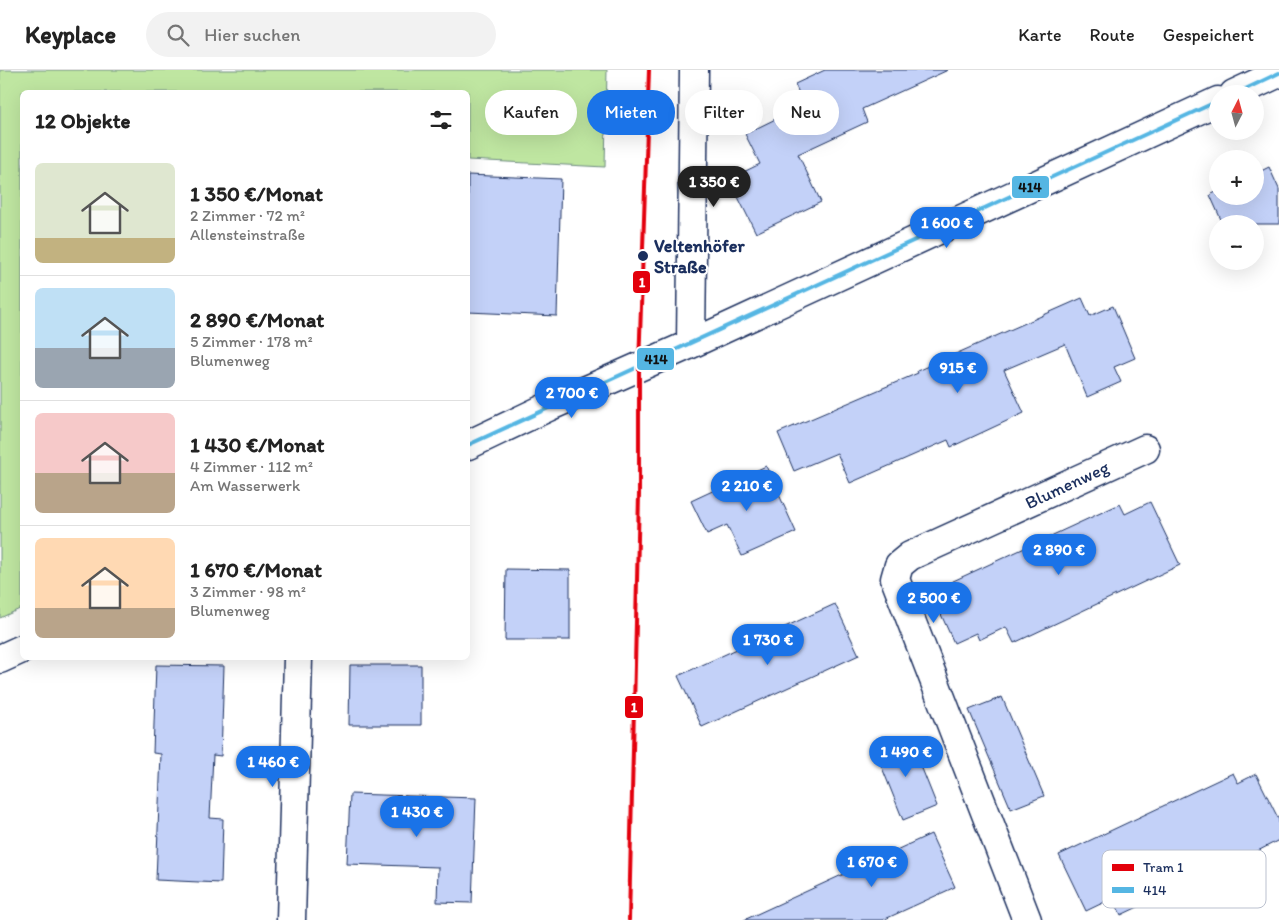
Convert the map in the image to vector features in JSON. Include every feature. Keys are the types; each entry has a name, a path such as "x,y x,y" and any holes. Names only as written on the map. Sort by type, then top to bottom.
{"street":[{"path":"692,344 694,70"},
{"path":"1253,85 1279,73"},
{"path":"470,444 557,403 692,344 1209,105"},
{"name":"Blumenweg","path":"1027,920 895,579 899,565 910,556 1145,450"},
{"path":"0,659 20,650"},
{"path":"291,920 298,660"}],"green space":[{"path":"0,70 607,70 607,90 587,90 587,135 606,135 605,167 470,160 470,90 20,90 20,609 0,618"}],"building":[{"path":"825,70 948,70 862,109 867,122 839,135 839,90 798,90 795,84"},
{"path":"773,120 773,135 839,135 798,154 821,202 756,233 729,179 760,164 746,135 763,135 763,125"},
{"path":"1269,167 1279,189 1279,224 1264,224 1264,215 1219,215 1214,205 1264,205 1264,170"},
{"path":"470,175 561,179 557,316 470,312"},
{"path":"1082,298 1090,316 1113,306 1135,358 1114,367 1121,382 1087,397 1065,344 1004,370 1024,413 951,447 948,440 850,483 837,453 794,471 778,433 918,373 917,371"},
{"path":"766,466 796,532 742,556 727,525 707,534 691,501"},
{"path":"1150,502 1180,565 1014,643 1006,627 979,640 976,633 954,643 934,599 955,590 951,582 1120,504 1125,514"},
{"path":"506,569 570,570 570,640 505,640"},
{"path":"835,604 859,655 702,727 678,676"},
{"path":"156,665 224,666 221,756 213,755 210,818 223,819 221,883 156,880 161,754 153,753"},
{"path":"350,665 421,665 421,725 349,725"},
{"path":"1002,697 1044,796 1011,809 969,710"},
{"path":"909,736 937,806 903,820 875,750"},
{"path":"1233,773 1238,783 1256,774 1279,820 1279,840 1260,850 1102,850 1102,903 1086,911 1059,855"},
{"path":"350,794 476,798 472,903 437,902 438,867 347,864"},
{"path":"931,834 955,887 883,920 744,920"},
{"path":"1118,908 1136,908 1121,915"}],"tram line":[{"name":"1","path":"629,920 639,495 639,366 649,70"}],"transit line":[{"name":"414","path":"1254,85 1279,73"},
{"name":"414","path":"470,444 1209,105"}],"place":[{"name":"Veltenhöfer Straße","path":"643,256"}]}
